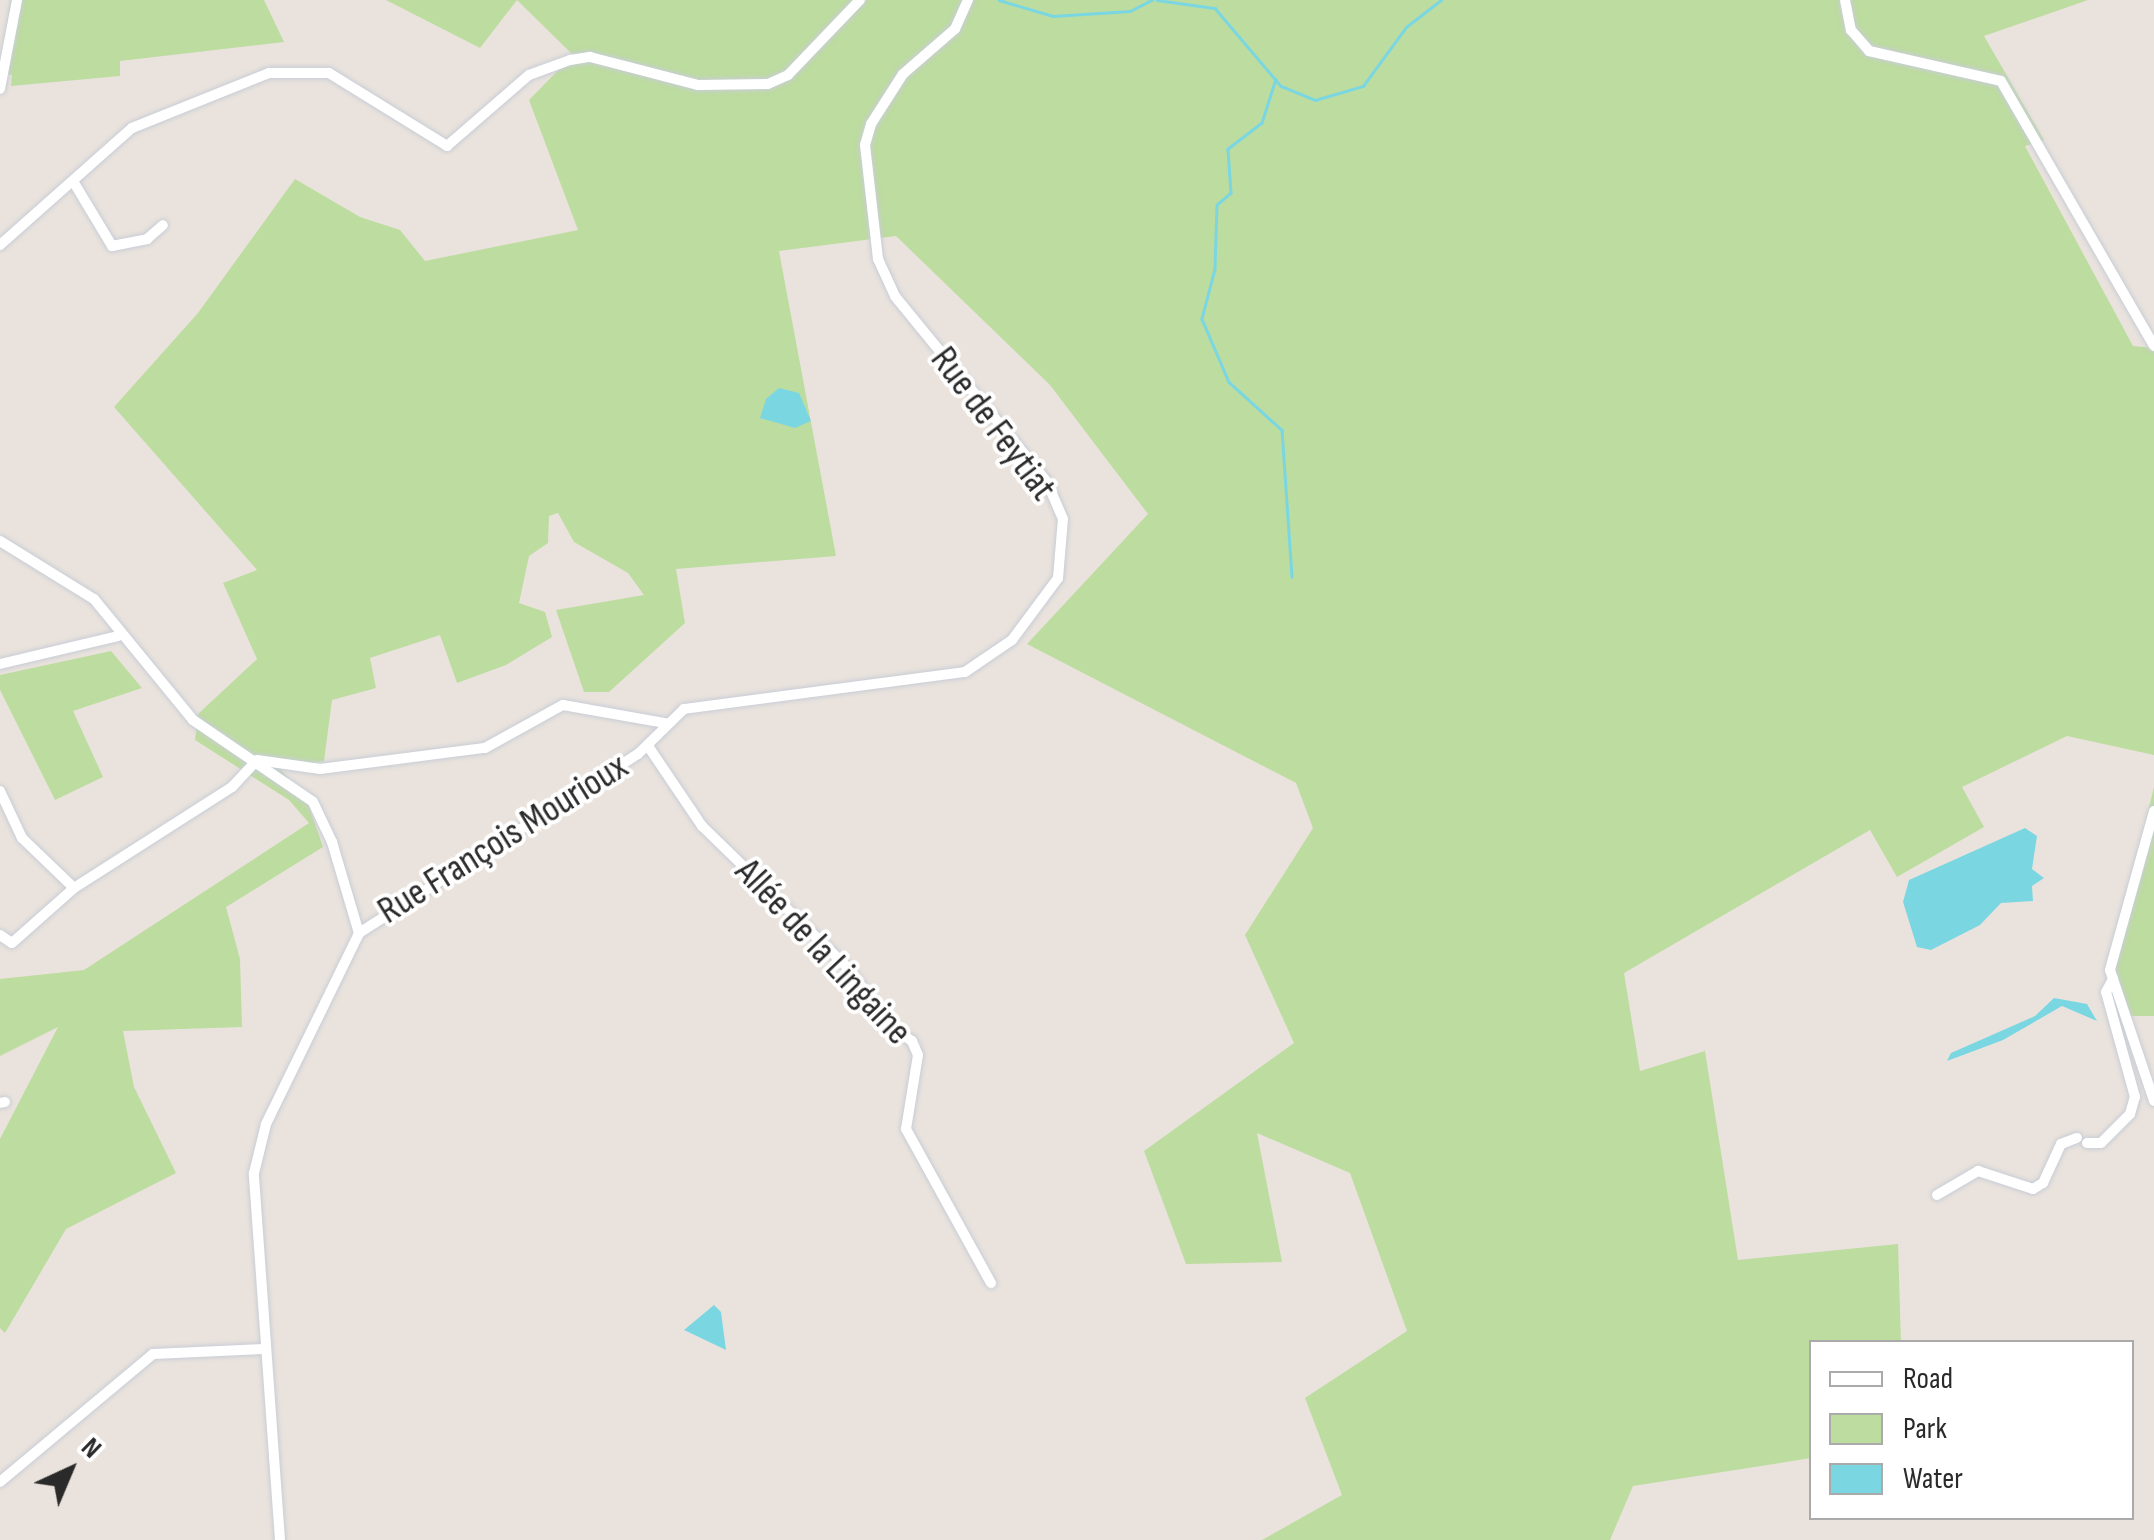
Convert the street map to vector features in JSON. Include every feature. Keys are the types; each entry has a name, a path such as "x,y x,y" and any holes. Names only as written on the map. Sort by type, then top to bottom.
{"street":[{"path":"0,89 16,0"},
{"path":"0,245 132,128 269,73 329,73 447,146 529,75 570,60 590,57 698,85 768,84 788,76 860,0"},
{"name":"Rue de Feytiat","path":"722,704 965,672 1012,640 1058,578 1063,519 1046,482 895,296 878,259 865,145 872,124 902,74 954,29 968,0"},
{"path":"1845,0 1851,30 1869,51 2001,82 2154,346"},
{"path":"73,181 112,246 147,239 163,224"},
{"path":"0,541 94,599 118,636 193,720 312,802 332,842 359,933"},
{"path":"0,664 118,636"},
{"name":"Rue François Mourioux","path":"280,1540 264,1349 258,1148 345,950 359,933 648,746 666,724 691,706 722,704"},
{"path":"251,760 320,769 485,748 563,706 666,724"},
{"name":"Allée de la Lingaine","path":"648,746 702,826 847,966 891,1026 912,1041 918,1056 906,1129 990,1283"},
{"path":"0,935 12,944 74,888 232,787 251,760"},
{"path":"0,790 22,838 74,888"},
{"path":"1937,1194 1978,1171 2034,1190 2044,1183 2061,1144 2100,1143 2130,1114 2135,1097 2106,992 2114,979 2154,811"},
{"path":"2114,979 2154,1101"},
{"path":"0,1482 153,1354 264,1349"}],"green space":[{"path":"11,0 264,0 284,42 120,61 120,76 11,86 12,75 0,73 0,63"},
{"path":"386,0 517,0 480,48"},
{"path":"517,0 2088,0 1984,36 2044,140 2025,146 2133,346 2154,348 2154,755 2067,736 1962,787 1984,827 1897,877 1870,830 1624,973 1640,1071 1705,1051 1738,1260 1898,1244 1901,1340 1809,1340 1809,1458 1633,1486 1610,1540 1262,1540 1342,1495 1305,1398 1407,1331 1350,1173 1257,1133 1282,1262 1186,1264 1144,1151 1294,1043 1245,935 1313,828 1296,783 1027,644 1148,514 1050,385 896,236 779,251 836,556 676,569 685,623 609,692 584,692 556,610 644,595 628,573 574,542 558,513 549,516 548,543 529,556 519,603 545,612 552,637 506,665 457,683 440,635 370,658 376,688 332,700 324,761 280,768 309,806 323,847 226,907 240,959 242,1027 123,1031 134,1087 176,1173 66,1229 5,1333 0,1328 0,1139 58,1027 0,1056 0,979 84,970 309,823 289,800 195,740 198,714 257,659 223,583 257,570 114,407 198,313 295,179 360,217 400,230 425,261 578,230 529,100 573,55"},
{"path":"111,651 142,688 73,711 103,777 55,800 0,690 0,675"},
{"path":"2154,787 2154,1016 2125,1016 2110,970"}],"water":[{"path":"779,388 799,393 811,421 795,428 760,418 766,399"},
{"path":"2025,828 2037,836 2032,869 2044,878 2032,886 2033,901 2001,903 1980,925 1931,950 1917,947 1903,902 1909,880"},
{"path":"2054,998 2087,1004 2097,1021 2062,1006 2003,1040 1947,1061 1951,1053 2035,1016"},
{"path":"714,1305 721,1312 726,1350 684,1330"}],"waterway":[{"path":"999,0 1053,16 1130,11 1152,0"},
{"path":"1157,0 1215,8 1281,86 1315,100 1363,86 1406,27 1441,0"},
{"path":"1276,79 1262,123 1228,149 1231,193 1217,205 1215,269 1202,319 1229,382 1282,430 1292,577"}]}
